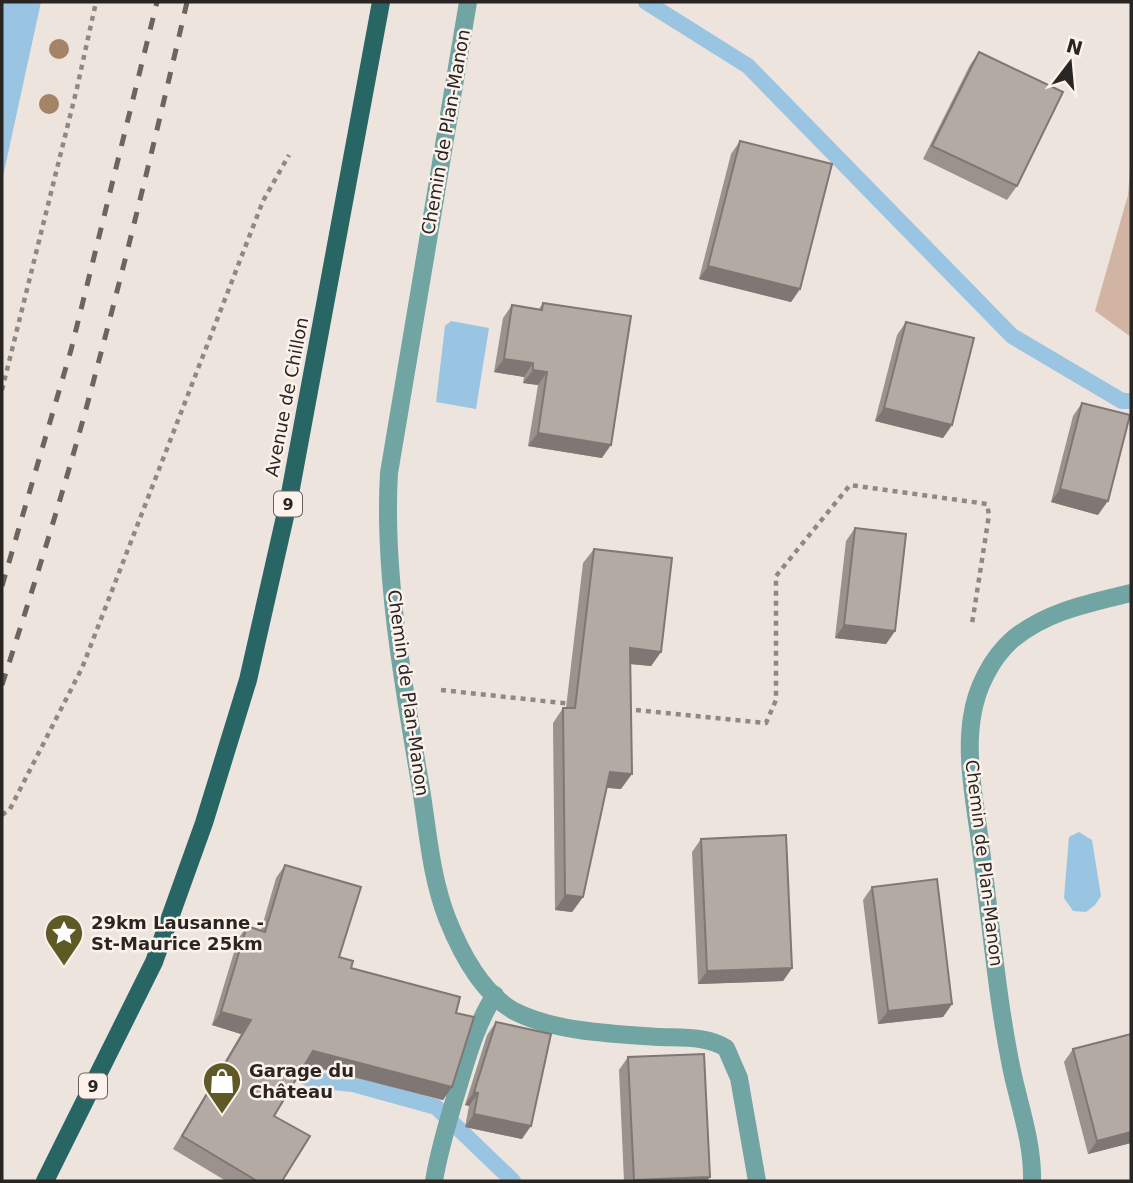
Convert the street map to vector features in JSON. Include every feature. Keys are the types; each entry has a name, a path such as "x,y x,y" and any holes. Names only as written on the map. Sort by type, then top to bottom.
{"main road":[{"name":"Avenue de Chillon","path":"45,1181 154,961 204,823 248,680 289,499 381,2"}],"street":[{"name":"Chemin de Plan-Manon","path":"468,2 389,473 389,554 431,863 447,918 460,948 471,967 495,995 514,1011 550,1023 611,1034 708,1040 726,1048 739,1078 757,1181"},
{"name":"Chemin de Plan-Manon","path":"1032,1181 1031,1154 1012,1069 1004,1017 969,753 972,718 979,688 993,662 1012,640 1036,624 1067,609 1131,593"},
{"path":"434,1181 438,1157 459,1084 479,1024 495,995"}],"path":[{"path":"2,390 96,2"},
{"path":"2,815 10,809 82,668 263,201 289,155"},
{"path":"614,708 766,723 776,701 776,576 850,485 986,504 989,515 970,636 993,662"},
{"path":"405,687 586,705"}],"shaded area":[{"path":"1131,156 1131,337 1095,311 1128,195"}],"water":[{"path":"2,2 41,2 2,181"},
{"path":"451,321 489,328 476,409 436,402 445,326"},
{"path":"1079,832 1092,840 1101,896 1086,912 1073,911 1064,898 1069,837"}],"building":[{"path":"979,52 1063,92 1017,186 932,146"},
{"path":"740,141 832,164 800,289 708,266"},
{"path":"543,303 631,316 611,445 538,433 547,372 533,370 533,363 504,359 512,305 542,310"},
{"path":"906,322 974,338 952,425 884,408"},
{"path":"1082,403 1130,415 1108,501 1060,489"},
{"path":"855,528 906,534 895,631 844,625"},
{"path":"594,549 672,558 661,652 630,648 632,774 610,772 583,897 565,895 563,708 575,708"},
{"path":"786,835 792,968 707,971 701,839"},
{"path":"285,865 361,887 339,957 353,961 351,968 460,997 456,1013 474,1017 452,1087 313,1051 274,1116 310,1136 282,1181 257,1181 182,1136 251,1020 221,1012 247,926 265,932"},
{"path":"937,879 952,1004 888,1011 872,887"},
{"path":"496,1022 551,1034 531,1126 474,1114 478,1093 474,1092"},
{"path":"1131,1034 1131,1132 1097,1141 1073,1049"},
{"path":"704,1054 710,1177 634,1180 628,1057"}],"waterway":[{"path":"646,2 748,66 1012,336 1122,401 1131,401"},
{"path":"282,1066 312,1080 353,1084 436,1107 513,1181"}],"railway":[{"path":"2,586 71,350 157,2"},
{"path":"2,685 87,404 133,229 187,2"}],"place":[{"name":"29km Lausanne - St-Maurice 25km","path":"64,967"},
{"name":"Garage du Château","path":"222,1115"}]}
